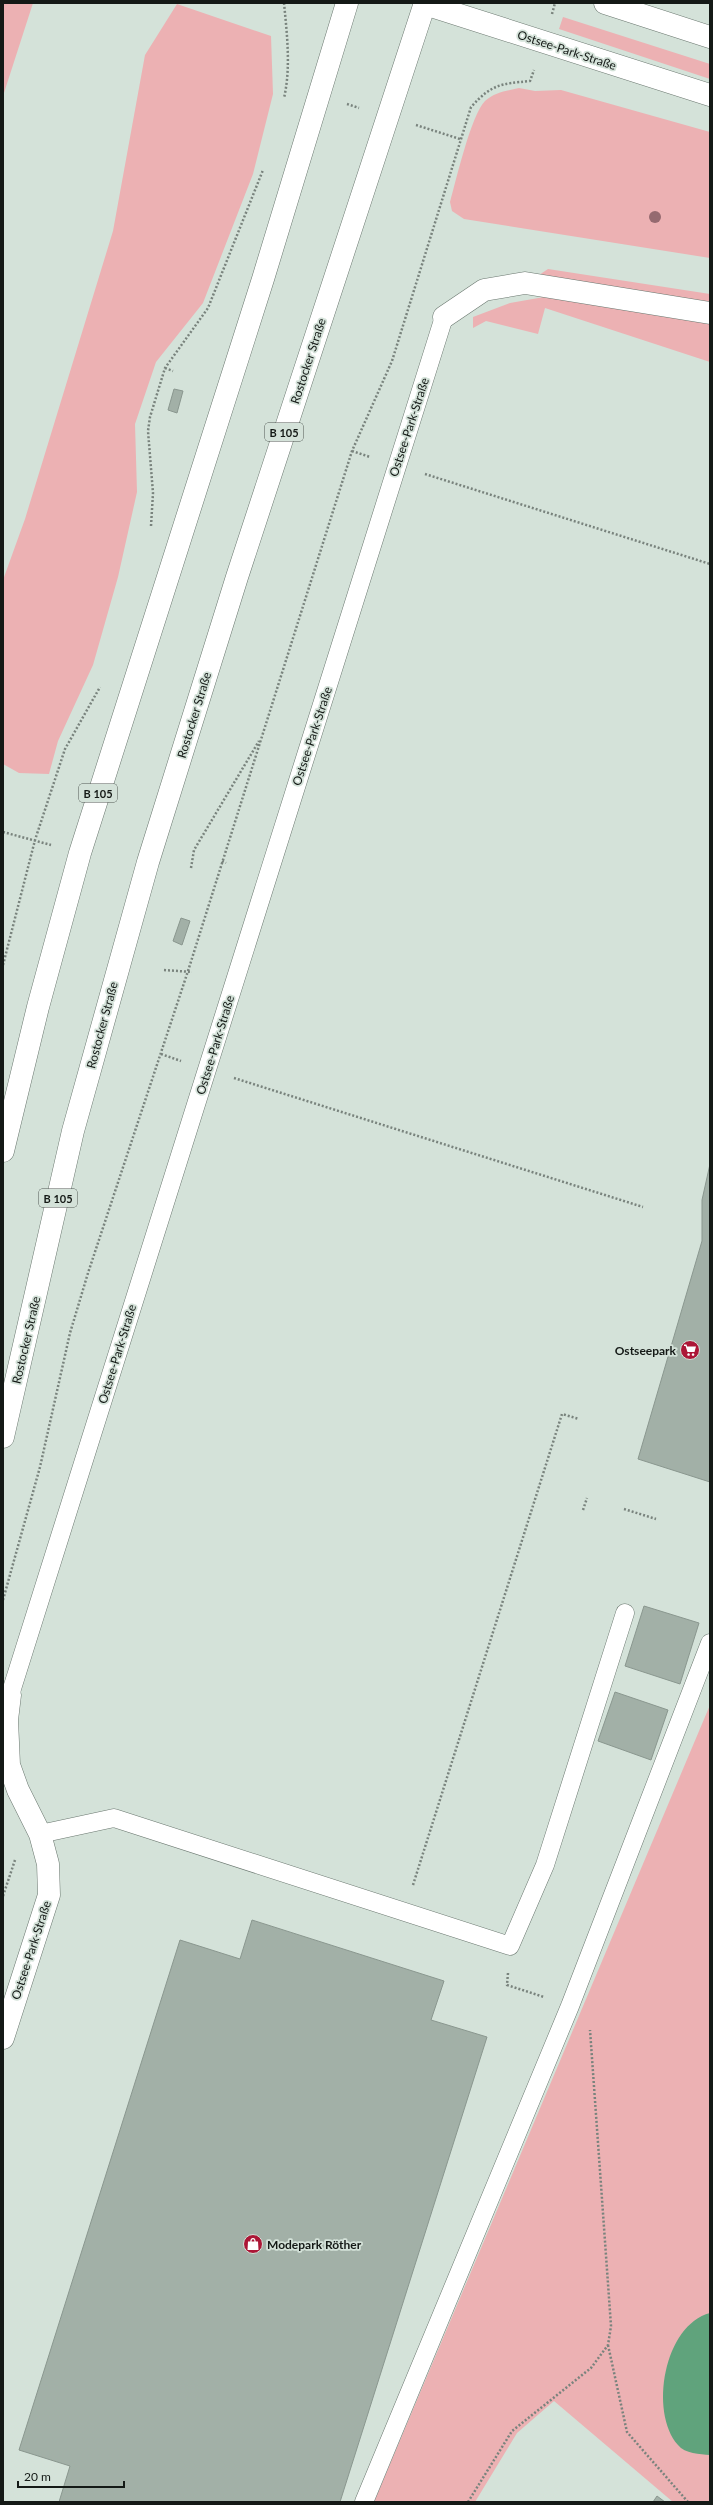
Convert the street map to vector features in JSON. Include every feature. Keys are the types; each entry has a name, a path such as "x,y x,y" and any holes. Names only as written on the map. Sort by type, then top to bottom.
{"main road":[{"name":"B 105","path":"3,1151 38,1007 80,853 263,279 347,3"},
{"name":"Ostsee-Park-Straße","path":"424,3 710,95"},
{"name":"Rostocker Straße","path":"3,1437 73,1131 146,869 237,577 424,3"},
{"path":"605,3 710,37"},
{"name":"Ostsee-Park-Straße","path":"444,317 484,290 526,283 710,313"},
{"name":"Ostsee-Park-Straße","path":"3,2038 49,1895 48,1864 40,1834 18,1790 9,1765 7,1720 10,1695"}],"lane":[{"name":"Ostsee-Park-Straße","path":"10,1695 444,317"},
{"path":"40,1834 114,1818 510,1946 545,1865 625,1613"},
{"path":"364,2502 570,2006 710,1643"}],"path":[{"path":"284,3 288,38 287,86 284,101"},
{"path":"3,1600 40,1467 70,1333 188,971 352,451 392,361 471,107 486,90 507,83 530,81 556,3"},
{"path":"151,531 153,493 148,430 150,417 165,368 208,308 264,168"},
{"path":"165,368 173,371"},
{"path":"352,451 710,564"},
{"path":"3,965 35,840 65,749 102,683"},
{"path":"191,868 194,850 261,737"},
{"path":"3,832 80,853"},
{"path":"222,861 226,863"},
{"path":"164,970 192,972"},
{"path":"161,1054 643,1207"},
{"path":"405,1912 562,1414 579,1419"},
{"path":"583,1510 587,1498"},
{"path":"624,1509 656,1519"},
{"path":"3,1896 17,1853"},
{"path":"510,1946 508,1986 570,2006 592,2032 611,2326 608,2345 627,2432 688,2502"},
{"path":"468,2502 512,2431 591,2368 608,2345"}],"shaded area":[{"path":"3,3 33,3 3,96"},
{"path":"177,4 271,36 273,94 253,174 203,303 156,362 135,424 137,492 118,577 93,665 58,741 49,774 19,773 3,764 3,580 25,519 113,231 145,55"},
{"path":"563,17 710,64 710,79 559,29"},
{"path":"519,88 535,91 561,90 710,132 710,258 464,219 452,211 450,202 460,165 469,134 480,108 485,101 493,96 501,92"},
{"path":"548,269 710,294 710,304 536,277"},
{"path":"544,297 710,324 710,362 545,308 538,334 486,321 473,328 473,317 510,303"},
{"path":"710,1705 710,2502 673,2502 554,2401 517,2433 475,2502 374,2502"},
{"path":"710,2313 710,2455 689,2452 678,2445 669,2430 664,2412 663,2392 666,2371 672,2351 682,2334 694,2321"}],"building":[{"path":"174,389 183,391 177,413 168,410"},
{"path":"181,918 190,921 182,945 173,941"},
{"name":"Ostseepark","path":"710,1164 710,1482 638,1459 702,1241 702,1200"},
{"path":"644,1606 699,1623 680,1684 625,1666"},
{"path":"615,1692 668,1710 651,1760 598,1741"},
{"name":"Modepark Röther","path":"252,1920 444,1981 431,2020 487,2037 340,2502 59,2502 70,2466 19,2450 180,1940 240,1959"},
{"path":"657,2496 665,2502 653,2502"}],"place":[{"name":"Ostseepark","path":"690,1350"},
{"name":"Modepark Röther","path":"253,2244"}]}
